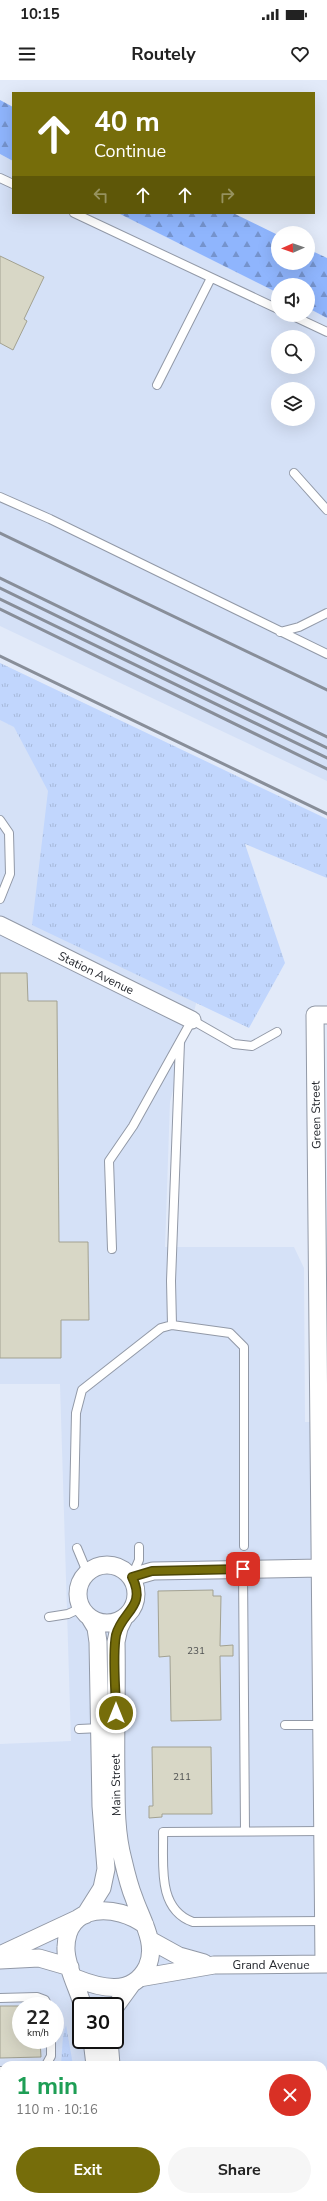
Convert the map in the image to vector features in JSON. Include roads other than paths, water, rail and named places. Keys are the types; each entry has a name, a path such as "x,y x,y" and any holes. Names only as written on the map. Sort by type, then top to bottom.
{"street":[{"name":"Station Avenue","path":"0,925 192,1020"},
{"name":"Green Street","path":"323,1396 315,1015 327,1015"},
{"path":"323,1396 321,1568 324,1921 326,1964"},
{"path":"109,1565 122,1568 132,1577 137,1589 136,1602 129,1614 124,1618 108,1622 86,1613 78,1596 78,1586 87,1572 96,1566 109,1565"},
{"path":"132,1577 152,1571 321,1568"},
{"name":"Main Street","path":"86,1613 96,1628 120,1850 130,1888 147,1933"},
{"name":"Main Street","path":"81,1917 102,1888 106,1869 101,1806 116,1642 119,1628 124,1618"},
{"path":"0,1955 81,1917 105,1910 117,1911 132,1916 147,1933 149,1960 123,1997"},
{"path":"80,1997 66,1954 67,1939 71,1927 81,1917"},
{"name":"Grand Avenue","path":"147,1933 178,1956 214,1965"},
{"path":"0,1960 39,1958 103,1987 135,1982"},
{"name":"Grand Avenue","path":"135,1982 214,1965 326,1964"},
{"path":"93,2049 95,2061"},
{"path":"110,2049 111,2061"}],"lane":[{"path":"0,178 12,184"},
{"path":"76,214 271,306"},
{"path":"157,385 211,278"},
{"path":"306,322 327,332"},
{"path":"294,473 327,510"},
{"path":"0,497 50,519 327,654"},
{"path":"280,632 299,627 327,613"},
{"path":"0,820 9,833 10,874 0,899"},
{"path":"112,1249 109,1161 133,1126 192,1020 234,1044 252,1046 277,1032"},
{"path":"172,1325 171,1281 180,1042"},
{"path":"74,1505 76,1413 82,1390 161,1328 172,1325 230,1333 244,1347 244,1546"},
{"path":"132,1577 139,1560 139,1547"},
{"path":"77,1548 87,1572"},
{"path":"243,1569 245,1832"},
{"path":"49,1617 86,1613"},
{"path":"285,1725 322,1725"},
{"path":"79,1729 107,1728"},
{"path":"323,1831 163,1832 164,1882 168,1899 177,1912 187,1920 198,1922 324,1921"},
{"path":"0,1998 12,1998"},
{"path":"48,2061 51,2056 51,2049"}],"railway":[{"path":"0,533 327,690"},
{"path":"0,578 327,737"},
{"path":"0,588 327,748"},
{"path":"0,599 327,758"},
{"path":"0,609 327,769"},
{"path":"0,656 327,814"}]}
